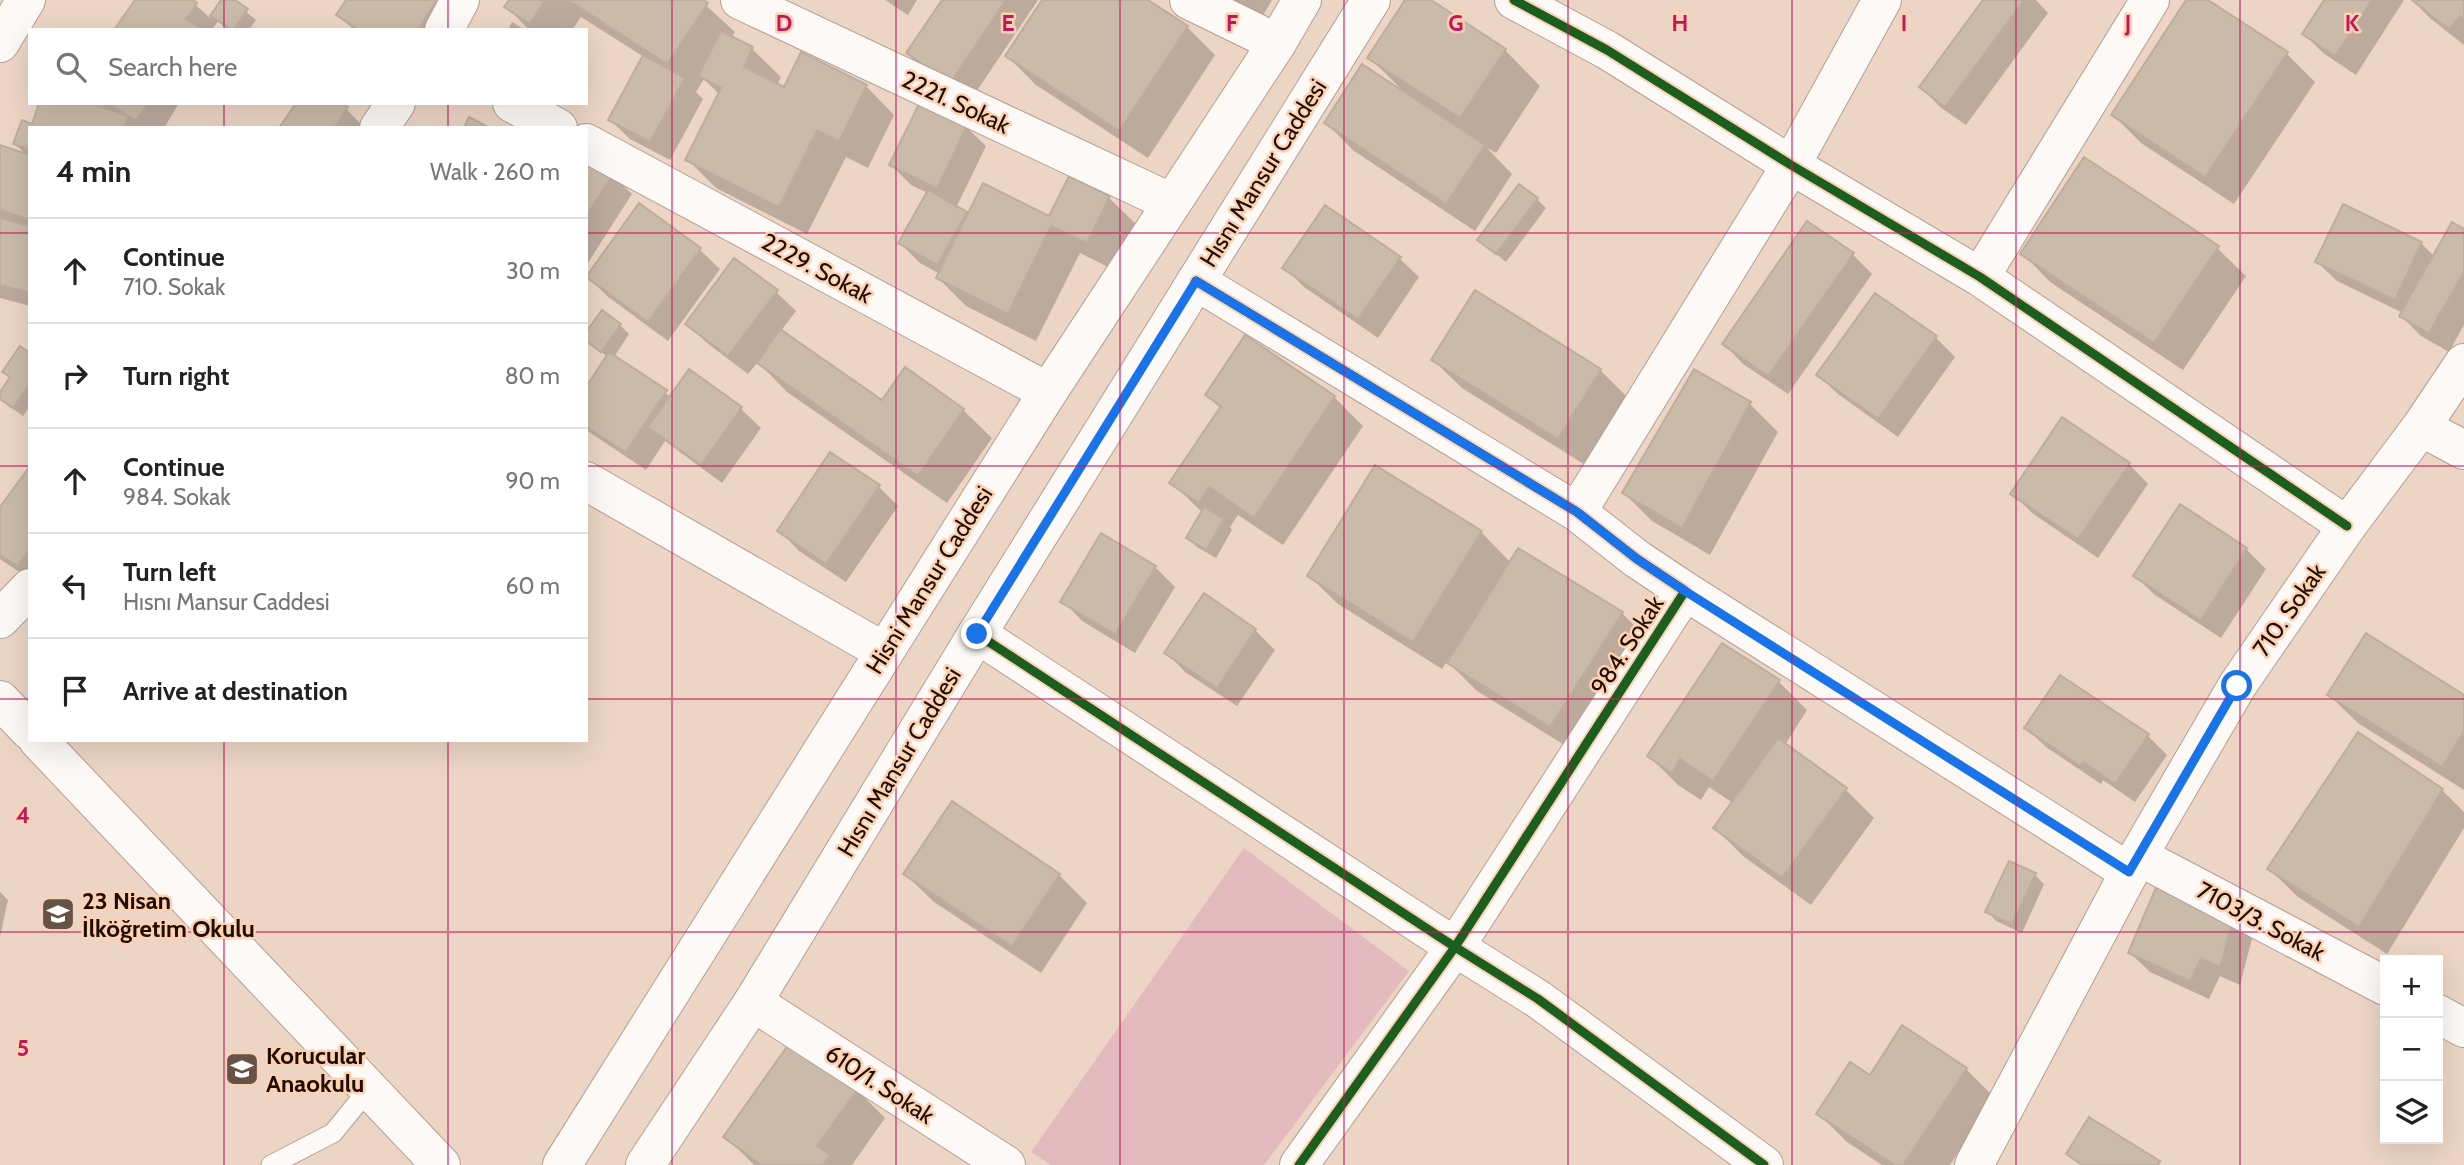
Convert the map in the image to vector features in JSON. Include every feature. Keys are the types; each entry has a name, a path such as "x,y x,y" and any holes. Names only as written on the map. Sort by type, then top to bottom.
{"street":[{"path":"0,43 26,0"},
{"path":"445,28 460,0"},
{"name":"2221. Sokak","path":"740,0 1172,203"},
{"path":"1189,0 1277,43"},
{"name":"Hisni Mansur Caddesi","path":"562,1165 883,651 1048,392 1277,43 1302,0"},
{"name":"Hısnı Mansur Caddesi","path":"645,1165 753,1002 977,634 1371,0"},
{"path":"1514,0 1607,50 1980,277 2347,526"},
{"path":"1577,512 1791,164 1882,0"},
{"path":"1980,277 2150,0"},
{"path":"380,126 395,105"},
{"path":"516,105 554,126"},
{"name":"2229. Sokak","path":"588,144 1048,392"},
{"name":"984. Sokak","path":"1196,281 1577,512 1637,559 1685,591 1454,947 1299,1165"},
{"name":"710. Sokak","path":"1974,1165 2133,864 2237,686 2464,363"},
{"path":"2421,427 2464,450"},
{"path":"588,482 883,651"},
{"path":"0,619 28,590"},
{"name":"7103/3. Sokak","path":"1685,591 2133,864 2380,984"},
{"path":"977,634 1454,947 1538,999 1764,1165"},
{"path":"1,703 28,729"},
{"path":"40,742 441,1165"},
{"name":"610/1. Sokak","path":"753,1002 1006,1165"},
{"path":"2443,1017 2464,1028"}],"lane":[{"path":"271,1165 333,1133 368,1090"}],"shaded area":[{"path":"1244,848 1409,971 1264,1165 1051,1165 1031,1152"}],"building":[{"path":"135,0 193,0 197,3 186,19 200,28 115,28"},
{"path":"221,0 235,0 248,9 234,28 210,16"},
{"path":"346,0 436,1 419,28 356,28 336,15"},
{"path":"509,0 545,0 530,24 504,7"},
{"path":"568,0 703,0 708,3 667,64"},
{"path":"942,0 1006,0 950,83 906,53"},
{"path":"1042,0 1148,0 1188,26 1119,131 1005,56"},
{"path":"1405,0 1431,0 1506,49 1460,118 1367,58"},
{"path":"1983,0 2024,0 1945,107 1919,87"},
{"path":"2186,0 2208,0 2288,52 2205,177 2111,115"},
{"path":"2324,0 2372,0 2335,56 2302,34"},
{"path":"2412,0 2464,0 2464,19 2460,16 2449,29"},
{"path":"721,31 753,47 744,67 784,87 801,52 867,85 839,141 817,130 779,207 685,160 721,88 698,76"},
{"path":"643,55 685,78 650,142 608,120"},
{"path":"1362,64 1485,145 1446,204 1324,123"},
{"path":"920,102 967,125 937,189 889,165"},
{"path":"38,105 98,105 128,116 125,126 28,126 28,149 13,144 22,120 32,124"},
{"path":"111,105 147,105 136,121"},
{"path":"295,105 348,107 335,126 280,126"},
{"path":"469,117 486,126 465,126"},
{"path":"0,145 28,154 28,219 0,210"},
{"path":"588,156 614,173 588,213"},
{"path":"2084,157 2219,246 2154,343 2020,254"},
{"path":"1069,176 1110,196 1087,243 1051,226 1008,314 936,278 983,183 1049,216"},
{"path":"1519,184 1538,198 1496,254 1477,240"},
{"path":"928,190 967,212 937,265 898,243"},
{"path":"639,203 701,248 648,322 588,278 588,274"},
{"path":"2343,204 2422,242 2395,300 2315,262"},
{"path":"1325,205 1401,257 1358,319 1282,268"},
{"path":"0,218 28,225 28,292 0,285"},
{"path":"1807,221 1854,253 1768,376 1722,344"},
{"path":"2452,222 2464,229 2464,272 2429,333 2399,316"},
{"path":"734,258 778,290 728,356 685,324"},
{"path":"1475,290 1601,369 1558,439 1431,360"},
{"path":"1875,293 1937,336 1878,419 1816,375"},
{"path":"602,310 621,324 601,352 588,342 588,329"},
{"path":"780,329 882,400 905,367 964,409 918,476 757,363"},
{"path":"1245,335 1335,396 1254,518 1209,487 1199,503 1169,483 1221,406 1205,395"},
{"path":"20,346 28,352 28,386 13,408 0,399 0,392 10,377 2,372"},
{"path":"609,352 667,390 626,452 588,428 588,384"},
{"path":"689,369 742,407 701,465 648,427"},
{"path":"1694,369 1751,402 1682,528 1622,493"},
{"path":"2062,417 2130,463 2078,539 2010,494"},
{"path":"830,452 880,485 826,564 777,531"},
{"path":"1375,465 1482,531 1413,642 1307,576"},
{"path":"28,469 28,552 17,566 0,555 0,507"},
{"path":"2180,504 2247,548 2201,620 2133,576"},
{"path":"1204,507 1224,519 1206,550 1186,538"},
{"path":"1101,533 1156,566 1115,634 1060,602"},
{"path":"1518,548 1623,612 1550,727 1447,663"},
{"path":"1204,593 1256,629 1217,688 1164,653"},
{"path":"2366,633 2464,695 2464,731 2442,767 2327,695"},
{"path":"1722,643 1780,680 1713,781 1680,759 1672,773 1647,756"},
{"path":"2060,675 2149,734 2115,784 2083,762 2080,766 2024,728"},
{"path":"2358,732 2443,789 2359,927 2267,869"},
{"path":"1778,738 1847,788 1782,878 1713,828"},
{"path":"952,801 1060,874 1012,946 903,874"},
{"path":"2009,861 2036,873 2012,924 1985,912"},
{"path":"2161,876 2235,914 2220,967 2201,958 2190,981 2128,953"},
{"path":"1902,1025 1967,1068 1903,1165 1895,1165 1816,1114 1850,1062 1870,1075"},
{"path":"791,1041 858,1089 817,1146 830,1155 823,1165 762,1165 723,1137"},
{"path":"2089,1117 2160,1161 2158,1165 2082,1165 2066,1154"}],"cycle path":[{"path":"1514,0 1607,50 1791,165 1980,277 2347,526"},
{"path":"1196,281 1577,512 1637,559 1685,591 1455,947 1299,1165"},
{"path":"977,634 1538,999 1764,1165"}],"place":[{"name":"23 Nisan İlköğretim Okulu","path":"58,914"},
{"name":"Korucular Anaokulu","path":"242,1069"}],"route":[{"path":"977,634 1196,281 1577,512 1637,559 1685,591 2129,872 2237,686"}]}
